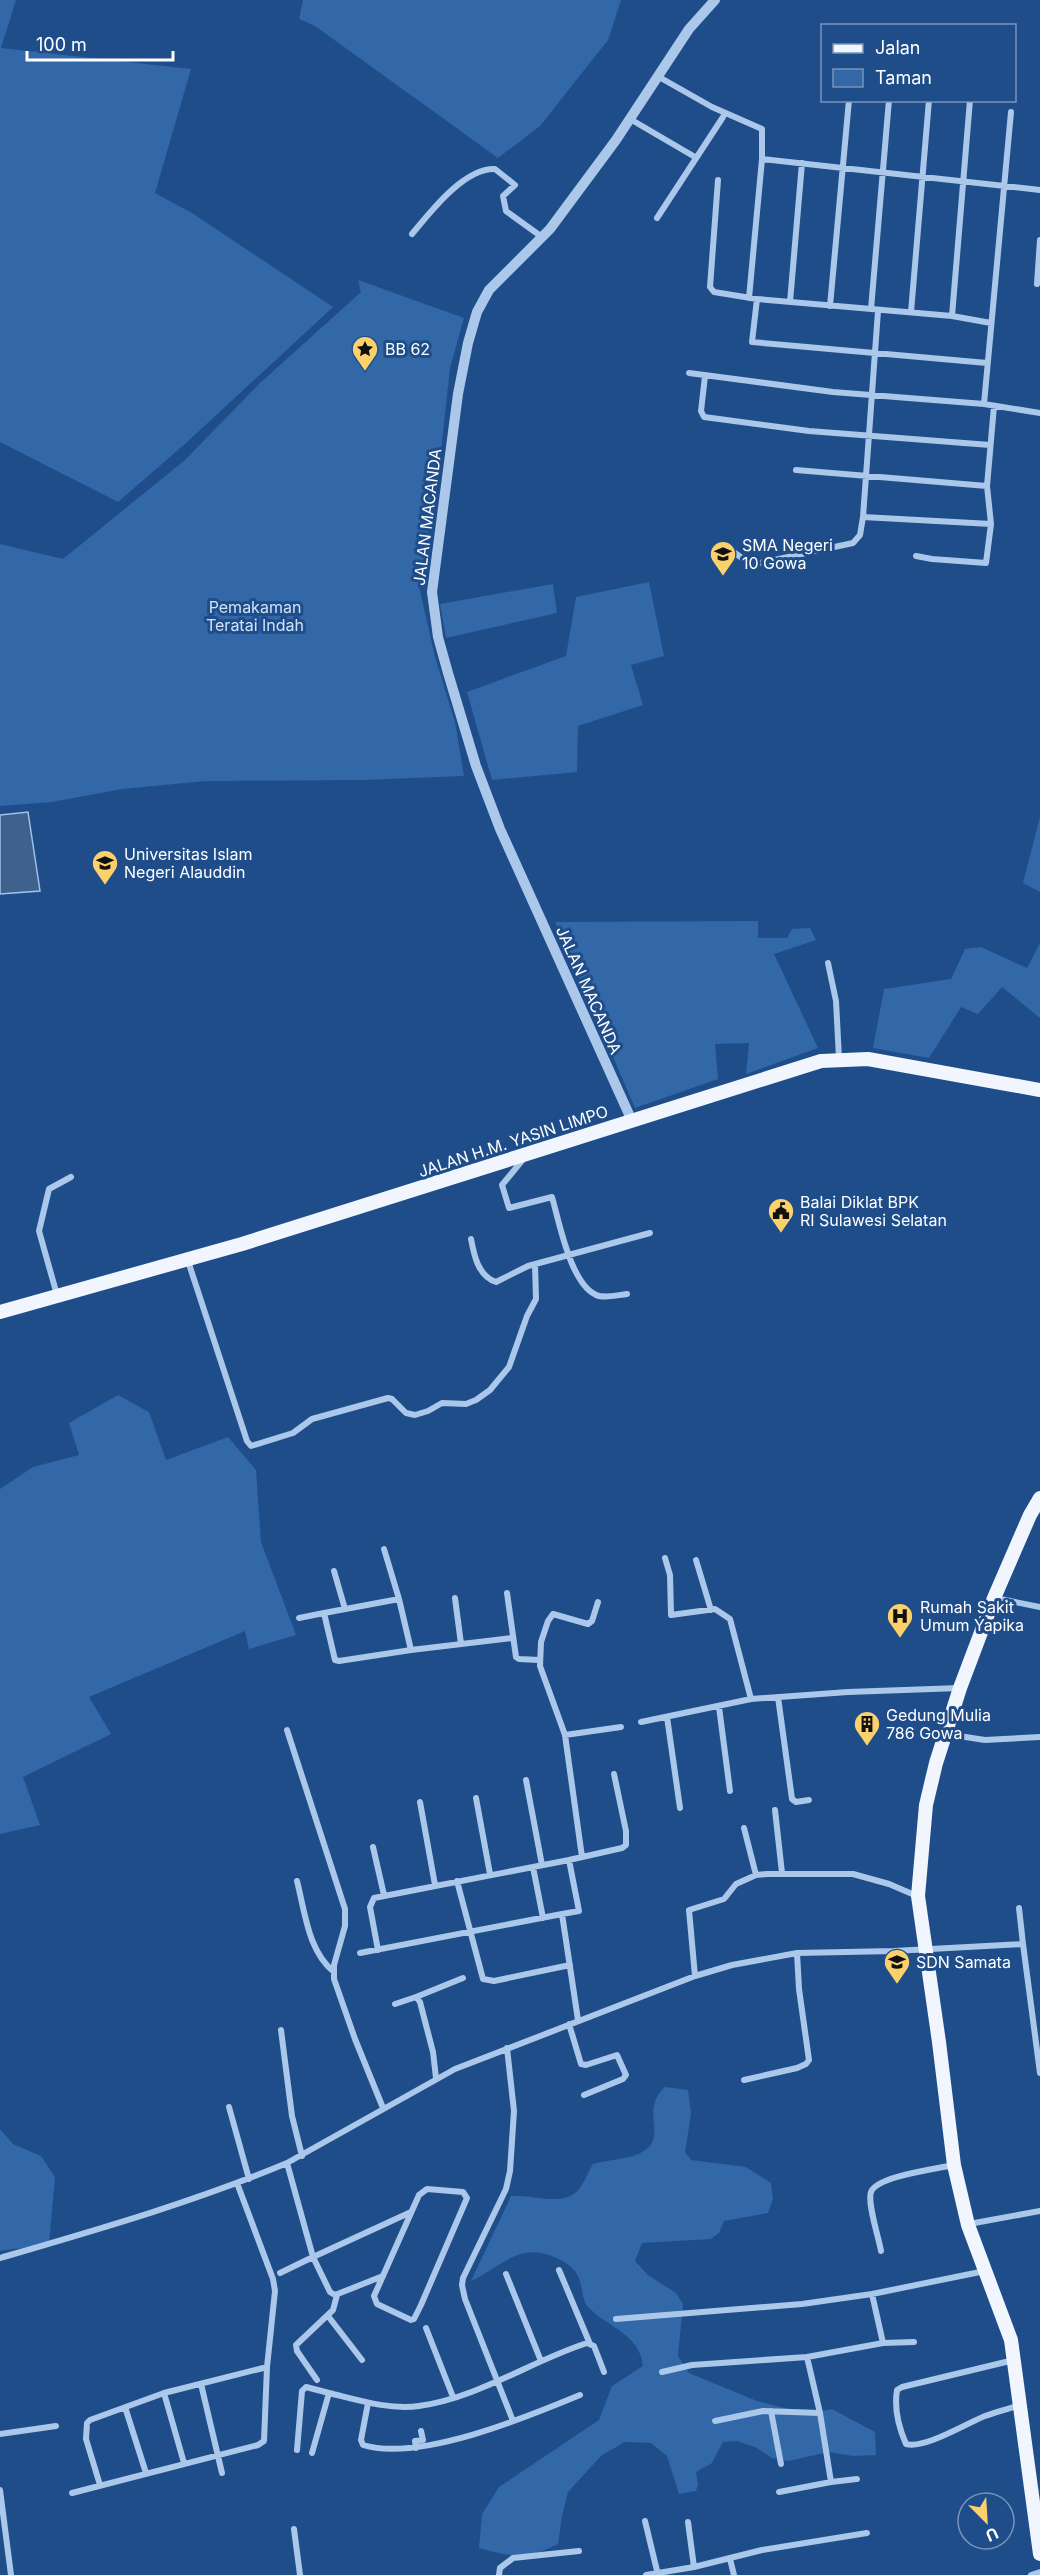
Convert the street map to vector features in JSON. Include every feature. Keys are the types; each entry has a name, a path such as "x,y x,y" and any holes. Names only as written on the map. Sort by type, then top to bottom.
{"main road":[{"name":"JALAN H.M. YASIN LIMPO","path":"0,1312 188,1260 526,1155 801,1065 839,1058 879,1061 1040,1090"},
{"path":"1040,1498 1026,1524 994,1598 960,1688 926,1805 918,1896 954,2165 968,2224 1006,2323 1014,2360 1040,2554"}],"street":[{"name":"JALAN MACANDA","path":"632,1121 483,786 448,673 434,614 432,591 458,394 477,312 489,290 542,237 630,119 689,29 715,0"},
{"path":"659,77 712,107 761,127 764,135 749,298"},
{"path":"830,306 849,102"},
{"path":"735,553 755,564 854,543 860,535 876,354 874,310 889,102"},
{"path":"911,312 928,102"},
{"path":"952,316 970,102"},
{"path":"984,404 1002,187 1011,112"},
{"path":"657,218 723,117"},
{"path":"630,119 695,157"},
{"path":"762,159 1040,190"},
{"path":"790,302 802,163"},
{"path":"412,234 432,210 472,173 495,168 514,185 503,196 506,211 542,237"},
{"path":"718,180 710,287 716,293 757,299 952,316 991,323"},
{"path":"1037,284 1040,240"},
{"path":"757,299 752,342 987,363"},
{"path":"689,373 833,392 984,404 1040,413"},
{"path":"705,376 701,411 704,417 809,430 990,445"},
{"path":"916,556 985,564 991,524 987,486 994,406"},
{"path":"796,470 865,478 987,486"},
{"path":"863,517 991,524"},
{"path":"828,963 836,1001 839,1058"},
{"path":"526,1155 502,1185 509,1208 552,1197 568,1254 589,1290 598,1296 627,1294"},
{"path":"57,1296 39,1231 48,1190 71,1177"},
{"path":"471,1239 482,1272 491,1281 501,1281 535,1264 650,1233"},
{"path":"188,1260 247,1441 251,1446 293,1433 312,1419 388,1398 406,1413 415,1415 428,1412 442,1403 466,1404 476,1400 501,1378 509,1366 527,1316 536,1299 535,1264"},
{"path":"384,1549 411,1650"},
{"path":"665,1558 670,1575 671,1615 715,1609 730,1619 751,1699"},
{"path":"696,1560 711,1610"},
{"path":"334,1571 345,1610"},
{"path":"507,1593 517,1659 539,1660"},
{"path":"455,1598 461,1644"},
{"path":"994,1598 1040,1607"},
{"path":"299,1618 399,1599"},
{"path":"582,1857 565,1735 541,1672 539,1660 541,1642 550,1617 555,1614 588,1624 592,1621 598,1602"},
{"path":"324,1613 337,1661 512,1638"},
{"path":"641,1722 751,1699 848,1692 960,1688"},
{"path":"778,1697 792,1798 796,1803 809,1800"},
{"path":"719,1707 730,1791"},
{"path":"667,1717 680,1808"},
{"path":"565,1735 621,1727"},
{"path":"287,1730 345,1909 345,1926 336,1954 334,1972 337,1991 383,2108"},
{"path":"946,1734 985,1740 1040,1737"},
{"path":"378,1950 370,1904 374,1898 622,1848 626,1845 626,1831 614,1774"},
{"path":"526,1780 542,1865"},
{"path":"476,1798 490,1874"},
{"path":"420,1802 435,1885"},
{"path":"775,1810 782,1874"},
{"path":"744,1828 756,1875"},
{"path":"373,1847 384,1895"},
{"path":"360,1953 579,1911 569,1860"},
{"path":"533,1867 543,1918"},
{"path":"695,1976 689,1910 724,1899 736,1884 756,1875 853,1874 889,1884 918,1896"},
{"path":"297,1881 316,1949 326,1966 334,1972"},
{"path":"458,1881 481,1976 488,1981 570,1965"},
{"path":"1019,1908 1039,2050 1040,2073"},
{"path":"562,1914 578,2020"},
{"path":"0,2258 95,2232 249,2179 302,2156 436,2078 578,2020 695,1976 751,1960 797,1953 1023,1944"},
{"path":"744,2080 797,2068 809,2060 799,1989 797,1953"},
{"path":"395,2004 463,1978"},
{"path":"416,1997 420,2002 431,2044 436,2078"},
{"path":"1032,2000 1040,1999"},
{"path":"569,2024 581,2064 586,2065 617,2055 626,2075 623,2079 584,2095"},
{"path":"281,2030 292,2116 302,2156"},
{"path":"507,2048 514,2111 510,2171 506,2189 471,2261 462,2285 465,2299 513,2421"},
{"path":"229,2107 249,2179"},
{"path":"287,2163 313,2257 330,2292 337,2295 383,2276"},
{"path":"881,2251 871,2199 872,2190 876,2184 892,2178 954,2165"},
{"path":"72,2493 258,2445 264,2441 267,2367 275,2290 237,2183"},
{"path":"423,2190 463,2192 467,2196 413,2320 401,2317 376,2302 375,2296 411,2212 423,2190"},
{"path":"968,2224 1040,2211"},
{"path":"280,2273 411,2212"},
{"path":"559,2270 604,2372"},
{"path":"616,2319 802,2304 872,2294 985,2271"},
{"path":"506,2274 541,2361"},
{"path":"872,2294 883,2343"},
{"path":"317,2380 296,2347 328,2316 335,2306 337,2295"},
{"path":"328,2316 362,2360"},
{"path":"426,2328 453,2397"},
{"path":"662,2372 693,2365 807,2357 883,2343 914,2342"},
{"path":"297,2450 302,2391 306,2387 368,2403 418,2406 453,2397 497,2381 541,2361 590,2344"},
{"path":"807,2357 820,2413 831,2482"},
{"path":"1014,2360 902,2387 897,2390 897,2414 902,2436 906,2444 913,2446 925,2443 988,2415 1020,2405"},
{"path":"100,2486 87,2439 87,2423 164,2393 267,2367"},
{"path":"201,2384 222,2473"},
{"path":"164,2393 184,2463"},
{"path":"312,2453 329,2393"},
{"path":"368,2403 361,2440 363,2445 417,2448 450,2441 513,2421 580,2395"},
{"path":"125,2407 146,2473"},
{"path":"715,2421 771,2411 820,2413"},
{"path":"771,2411 781,2464"},
{"path":"0,2434 56,2426"},
{"path":"417,2448 415,2441 423,2440 421,2431"},
{"path":"779,2492 857,2479"},
{"path":"0,2490 11,2575"},
{"path":"645,2521 658,2574"},
{"path":"688,2522 694,2567"},
{"path":"294,2529 300,2575"},
{"path":"646,2575 694,2567 762,2550 867,2533"},
{"path":"499,2575 500,2568 513,2558 579,2551"},
{"path":"730,2559 734,2575"},
{"path":"1031,2575 1040,2572"}],"green space":[{"path":"0,0 16,0 1,48 191,69 155,193 192,213 333,307 185,444 118,502 0,442"},
{"path":"303,0 621,0 608,40 540,126 498,158 315,26 299,19"},
{"name":"Pemakaman Teratai Indah","path":"358,280 464,318 450,368 438,478 419,586 435,657 455,722 464,776 363,780 206,781 122,789 52,802 0,806 0,544 63,559 185,460 260,383 361,292"},
{"path":"649,582 664,656 631,665 643,705 578,726 577,772 492,780 467,692 566,656 576,597"},
{"path":"553,584 557,613 446,638 440,604"},
{"path":"1040,817 1040,892 1023,883"},
{"path":"758,921 758,938 787,938 792,929 810,928 816,940 774,954 818,1048 746,1074 749,1043 715,1044 718,1079 635,1108 555,922"},
{"path":"1040,943 1040,1018 1002,987 978,1014 961,1007 929,1058 873,1048 884,989 951,979 965,949 981,947 1027,968"},
{"path":"118,1395 149,1412 166,1460 228,1437 256,1470 261,1542 296,1635 249,1649 245,1631 89,1697 111,1734 23,1777 40,1825 0,1834 0,1489 33,1467 79,1455 69,1423"},
{"path":"665,2087 688,2090 691,2114 685,2152 691,2160 746,2167 771,2183 773,2199 768,2213 724,2221 719,2233 711,2239 642,2243 635,2261 648,2275 676,2293 683,2304 678,2356 689,2373 757,2401 807,2414 832,2409 875,2432 876,2455 853,2456 828,2452 789,2461 772,2458 755,2447 737,2441 723,2442 712,2463 696,2472 698,2484 696,2491 679,2494 667,2456 651,2443 625,2442 602,2455 568,2492 558,2544 528,2555 510,2555 479,2548 482,2514 499,2487 599,2420 612,2386 643,2366 636,2346 622,2332 588,2307 580,2281 572,2268 554,2257 542,2253 520,2254 471,2281 511,2196 565,2198 573,2195 579,2189 593,2164 626,2158 644,2151 651,2145 654,2138 654,2105"},
{"path":"0,2129 13,2144 41,2156 55,2177 49,2244 0,2251"}],"shaded area":[{"path":"28,812 40,891 0,894 0,815"}],"place":[{"name":"BB 62","path":"365,372"},
{"name":"SMA Negeri 10 Gowa","path":"723,577"},
{"name":"Universitas Islam Negeri Alauddin","path":"105,886"},
{"name":"Balai Diklat BPK RI Sulawesi Selatan","path":"781,1234"},
{"name":"Rumah Sakit Umum Yapika","path":"900,1639"},
{"name":"Gedung Mulia 786 Gowa","path":"867,1747"},
{"name":"SDN Samata","path":"897,1985"}]}
